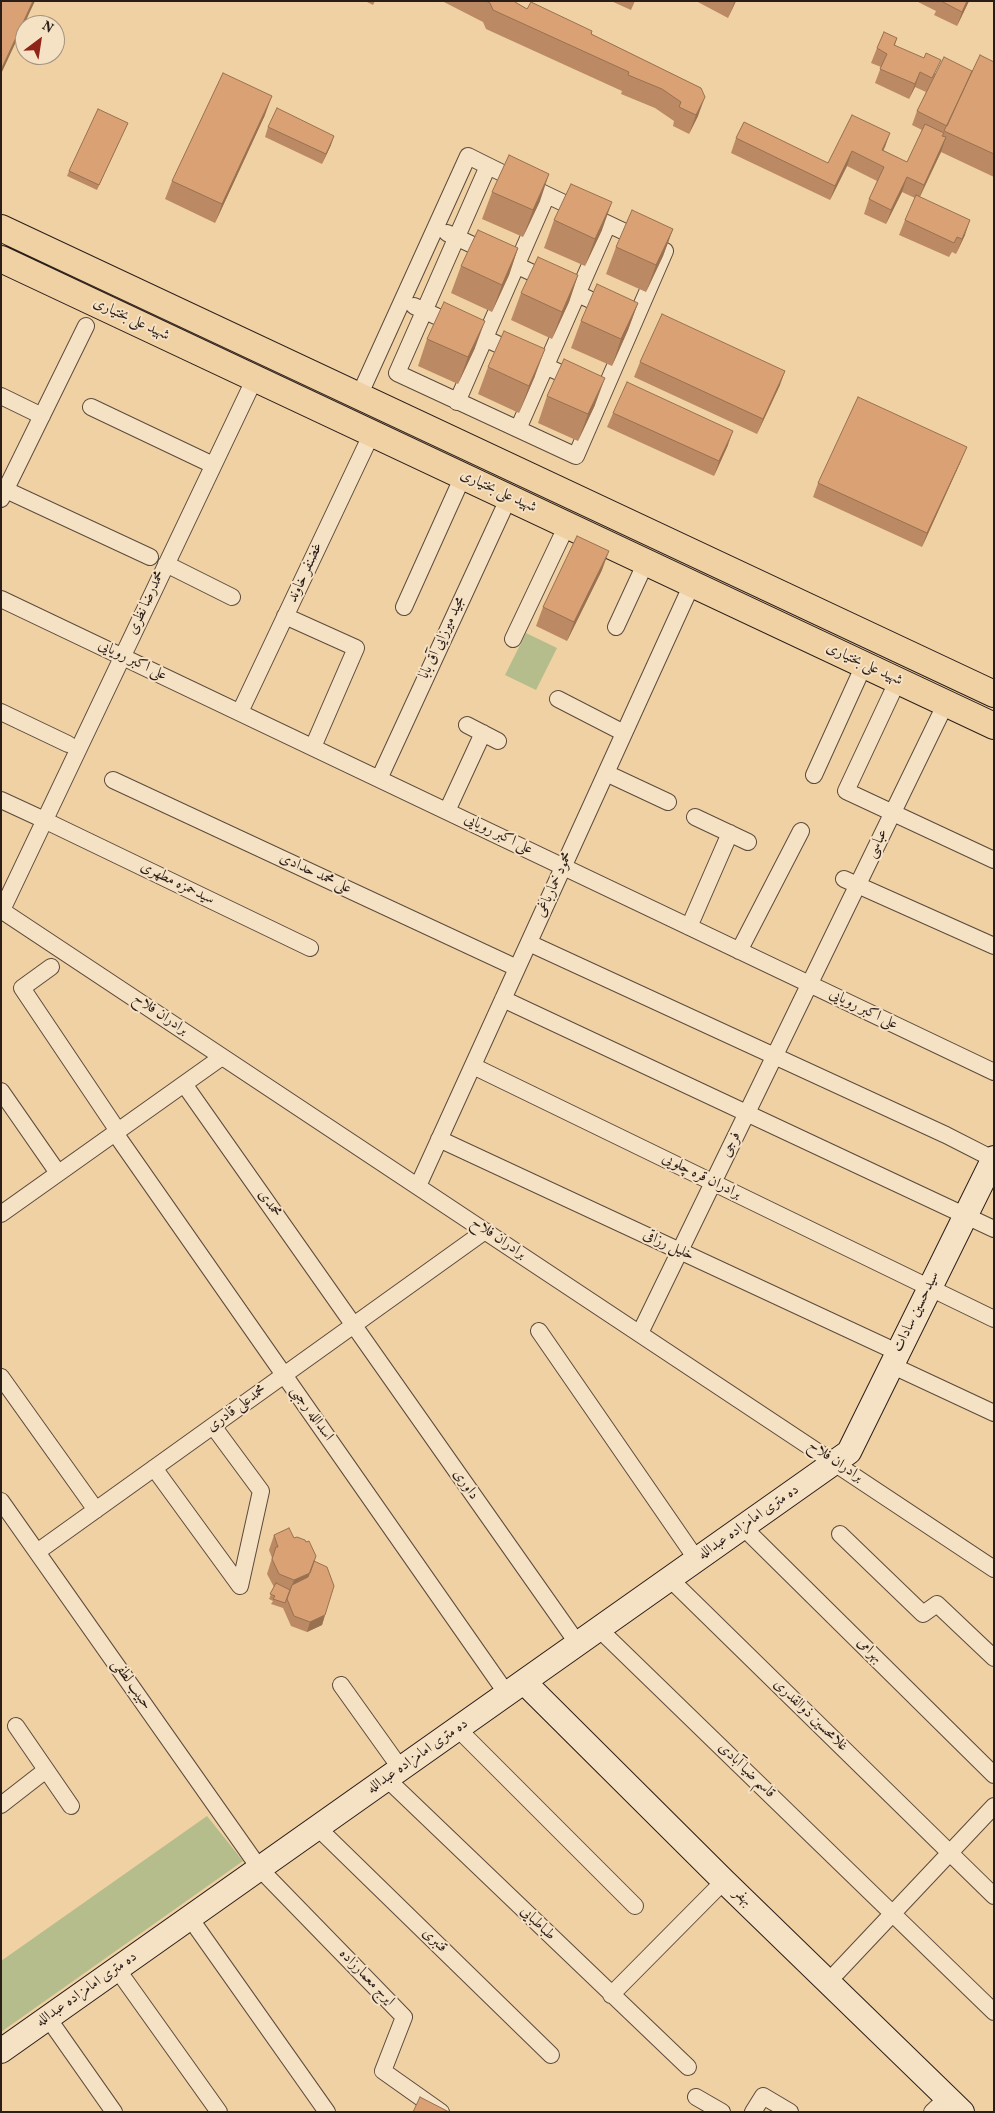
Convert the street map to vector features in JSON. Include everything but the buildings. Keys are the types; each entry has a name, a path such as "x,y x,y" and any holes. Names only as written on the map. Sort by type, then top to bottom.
{"main road":[{"name":"شهید علی بختیاری","path":"1,228 994,694"},
{"name":"شهید علی بختیاری","path":"1,258 994,726"},
{"path":"692,584 704,558"},
{"name":"سیدحسین سادات","path":"836,1462 848,1452 854,1443 993,1158"},
{"name":"ده متری امامزاده عبدالله","path":"1,2051 836,1462"},
{"name":"بهفر","path":"516,1688 724,1881 828,1982 947,2107"}],"street":[{"path":"359,396 468,156 665,251 576,456 397,374 488,166"},
{"path":"457,402 547,195"},
{"path":"518,429 608,224"},
{"path":"436,228 635,320"},
{"path":"402,300 603,392"},
{"path":"86,326 4,495 150,557"},
{"name":"محمدرضا نظری","path":"2,910 42,819 255,378"},
{"path":"1,396 42,416"},
{"path":"90,407 214,465"},
{"name":"غضنفر خاوند","path":"240,712 372,433"},
{"path":"404,607 463,476"},
{"name":"مجید میرزایی آق بابا","path":"379,779 509,497"},
{"path":"513,639 567,525"},
{"path":"616,627 646,562"},
{"path":"166,564 232,598"},
{"name":"محمود خمارباغی","path":"418,1186 692,584"},
{"name":"علی اکبر رویایی","path":"1,598 994,1072"},
{"path":"286,616 356,648 313,747"},
{"path":"814,775 864,665"},
{"path":"898,680 846,791 994,860"},
{"path":"558,699 624,733"},
{"name":"عباسی","path":"810,984 851,882 893,814 946,703"},
{"path":"1,712 68,744"},
{"path":"467,724 498,741"},
{"path":"448,812 483,733"},
{"path":"606,773 668,802"},
{"name":"علی محمد حدادی","path":"113,780 517,968"},
{"name":"سیدحمزه مطهری","path":"1,800 310,948"},
{"path":"695,817 748,842"},
{"path":"739,951 801,831"},
{"path":"689,927 730,833"},
{"path":"851,882 994,946"},
{"name":"برادران فلاح","path":"2,910 836,1462 994,1569"},
{"path":"529,943 993,1158"},
{"name":"اسدالله رجبی","path":"51,967 22,988 117,1132 284,1375 516,1688"},
{"name":"فرجی","path":"640,1333 810,984"},
{"path":"503,999 746,1115 994,1229"},
{"path":"1,1214 222,1056"},
{"name":"برادران قره چلویی","path":"472,1066 994,1319"},
{"name":"محمدی","path":"184,1084 353,1325"},
{"path":"1,1091 58,1173"},
{"name":"خلیل رزاقی","path":"439,1139 680,1252 894,1359 994,1413"},
{"name":"محمدعلی قادری","path":"38,1552 485,1230"},
{"name":"داوری","path":"353,1325 578,1644"},
{"path":"539,1331 697,1560"},
{"path":"1,1377 96,1510"},
{"path":"154,1468 240,1586 261,1491 213,1426"},
{"name":"حبیب لطفی","path":"1,1501 260,1869"},
{"name":"بهرامی","path":"744,1527 994,1775"},
{"path":"840,1534 923,1614 937,1604 994,1658"},
{"name":"غلامحسین ذوالقدری","path":"670,1579 994,1896"},
{"name":"قاسم ضیا آبادی","path":"599,1629 994,2012"},
{"name":"طباطبایی","path":"342,1685 394,1774 611,1995 688,2067"},
{"path":"16,1726 70,1806"},
{"path":"458,1729 635,1906"},
{"path":"1,1805 46,1770"},
{"path":"828,1982 994,1806"},
{"name":"قنبری","path":"318,1828 551,2055"},
{"name":"ایرج معمارزاده","path":"260,1869 404,2017 383,2071 441,2112"},
{"path":"611,1995 724,1881"},
{"path":"190,1918 327,2112"},
{"path":"117,1969 219,2112"},
{"path":"48,2018 114,2112"},
{"path":"753,2112 763,2096 790,2112"},
{"path":"696,2097 722,2112"}],"green space":[{"path":"526,633 557,648 536,690 505,675"},
{"path":"207,1816 243,1861 1,2032 1,1961"}]}
